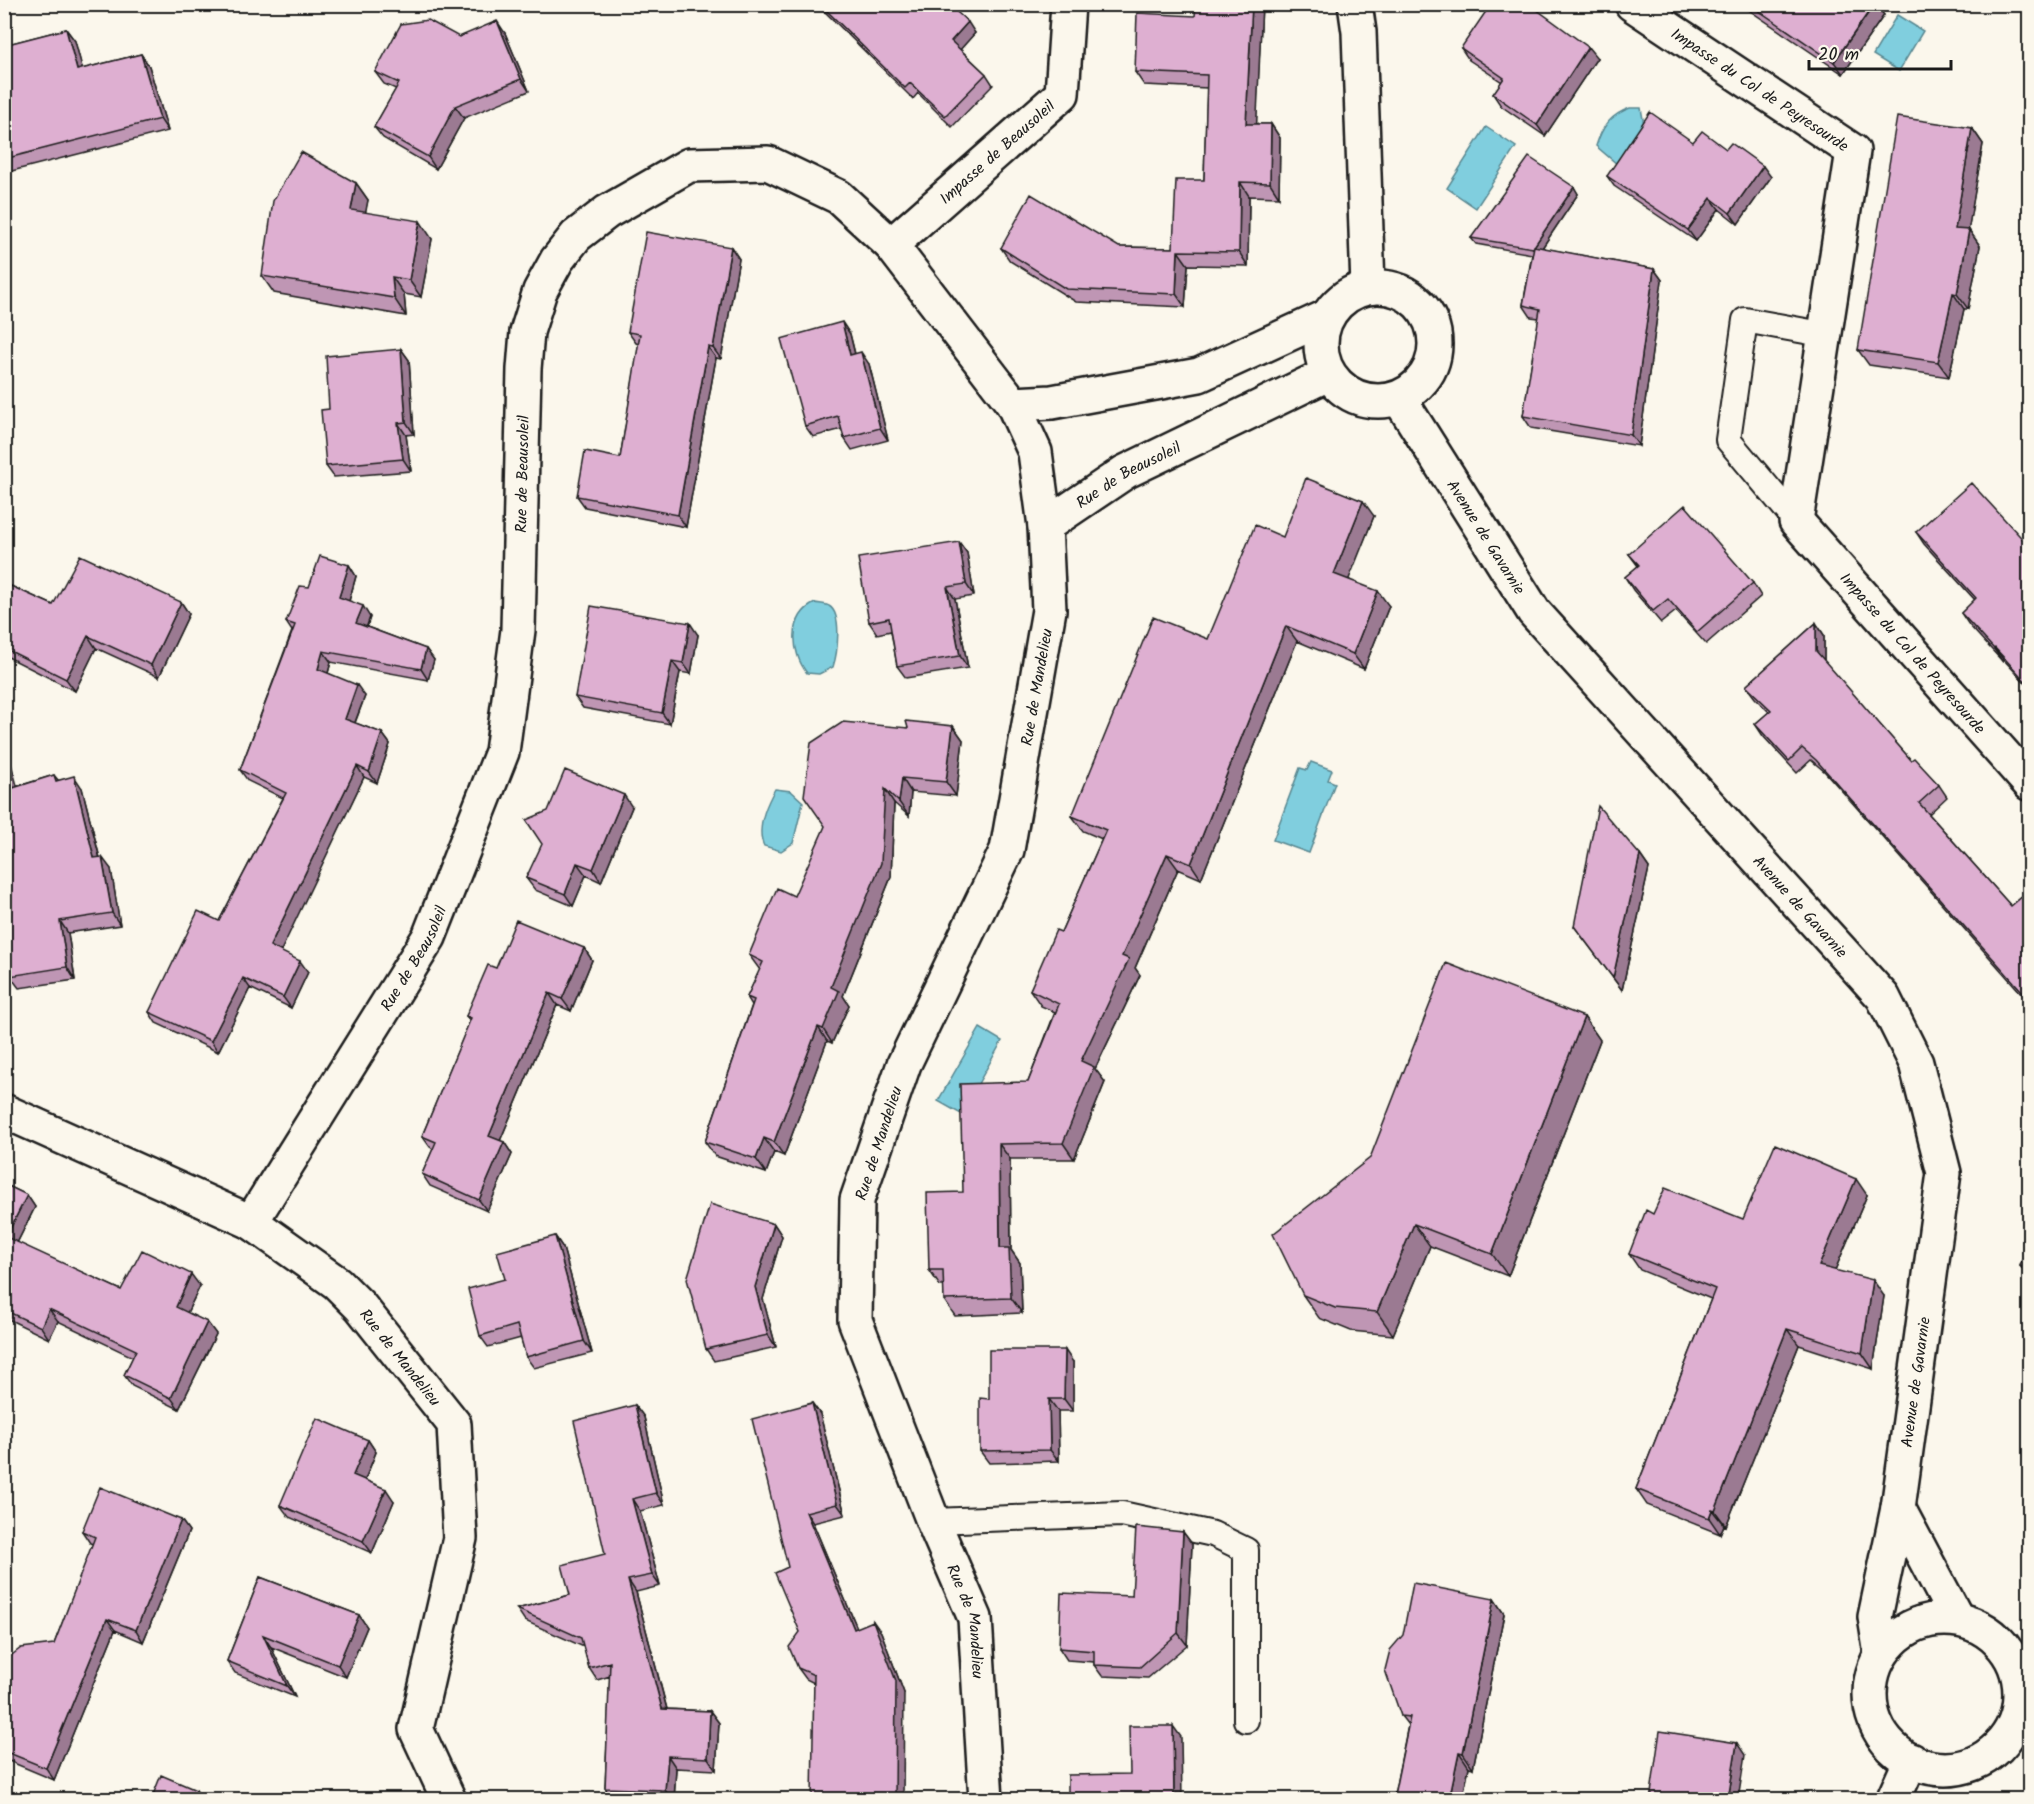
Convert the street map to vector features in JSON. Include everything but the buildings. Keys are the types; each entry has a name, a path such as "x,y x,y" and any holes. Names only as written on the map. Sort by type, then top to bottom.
{"street":[{"name":"Impasse de Beausoleil","path":"891,245 1062,94 1068,4"},
{"path":"1355,4 1359,32 1368,287"},
{"name":"Impasse du Col de Peyresourde","path":"1632,4 1853,151 1827,335 1796,521 2030,784"},
{"name":"Rue de Beausoleil","path":"251,1222 429,937 502,752 518,630 524,369 527,332 540,291 557,260 576,236 607,212 689,165 768,163 839,196 891,245 1013,404 1035,452 1045,526 1125,472 1328,374"},
{"path":"1013,404 1052,402 1199,375 1326,317 1349,293 1368,287 1383,286 1403,292 1421,306 1432,323 1436,342 1433,363 1416,387 1399,398 1379,402 1359,399 1341,390 1328,374 1321,357 1320,336 1326,317"},
{"name":"Avenue de Gavarnie","path":"1399,398 1534,612 1883,997 1916,1063 1944,1173 1898,1508 1875,1617 1881,1654"},
{"name":"Rue de Mandelieu","path":"986,1800 975,1618 933,1521 855,1320 857,1200 904,1064 1007,850 1049,610 1045,526"},
{"name":"Rue de Mandelieu","path":"4,1111 251,1222 337,1283 360,1306 454,1424 460,1538 416,1729 449,1800"},
{"path":"1898,1508 1958,1619"},
{"path":"1944,1618 1958,1619 2017,1645 2016,1668 2025,1701 2010,1733 1988,1756 1957,1768 1925,1766 1911,1760 1887,1741 1873,1714 1871,1683 1881,1654 1890,1642 1916,1625 1944,1618"},
{"path":"1893,1800 1911,1760"}],"lane":[{"name":"Impasse du Col de Peyresourde","path":"1796,521 1728,440 1745,320 1827,335"},
{"path":"933,1521 1122,1514 1213,1534 1246,1550 1246,1720"}],"water":[{"path":"1897,15 1923,31 1899,71 1873,55"},
{"path":"1630,108 1641,108 1646,136 1629,143 1617,164 1596,146 1608,122 1617,114"},
{"path":"1486,127 1516,147 1476,208 1447,188"},
{"path":"815,603 824,604 833,610 837,626 837,645 833,667 819,674 807,673 795,645 796,626 800,617"},
{"path":"1311,762 1332,770 1328,780 1335,783 1309,853 1273,840 1300,768 1307,770"},
{"path":"775,789 791,791 803,802 793,843 781,851 764,846 761,832 765,810"},
{"path":"980,1028 1002,1041 961,1114 938,1101"}]}
